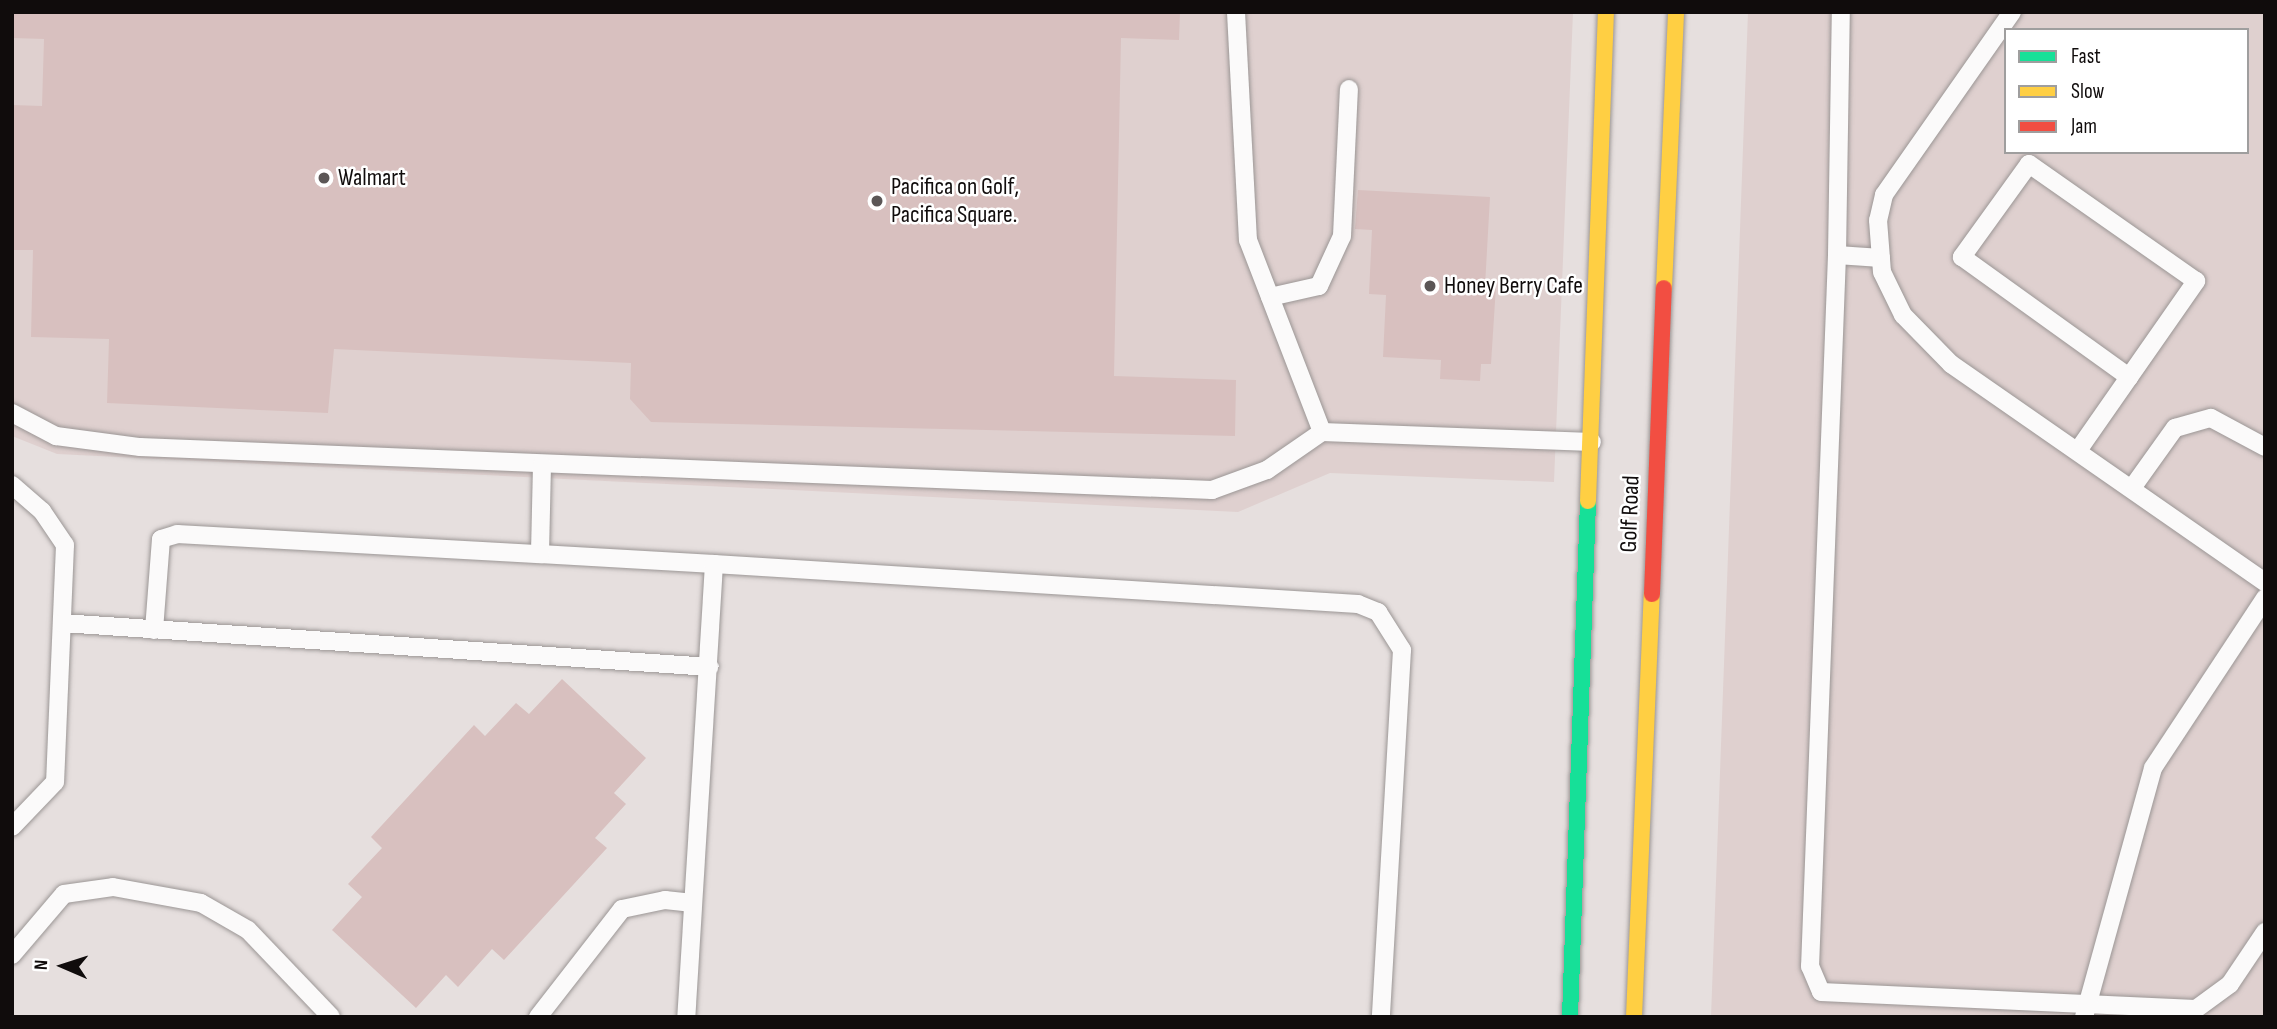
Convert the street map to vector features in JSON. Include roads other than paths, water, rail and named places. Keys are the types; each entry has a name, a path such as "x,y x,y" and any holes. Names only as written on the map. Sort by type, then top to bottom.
{"main road":[{"name":"Golf Road","path":"1570,1017 1606,12"},
{"name":"Golf Road","path":"1634,1017 1676,12"}],"lane":[{"path":"1236,12 1248,240 1322,432"},
{"path":"1841,12 1837,255 1810,966 1821,992 1836,996 2092,1012 2196,1013 2230,984 2265,932"},
{"path":"2007,14 1884,195 1881,258 1903,315 1951,364 2078,449 2265,582"},
{"path":"1270,297 1319,286 1342,236 1349,89"},
{"path":"2078,449 2129,377 2196,281 2029,164 1962,257 2129,377"},
{"path":"1837,255 1881,258"},
{"path":"12,413 55,436 140,447 1212,490 1268,470 1322,432 1592,442"},
{"path":"2132,488 2175,428 2211,418 2265,447"},
{"path":"540,554 542,465"},
{"path":"12,485 42,511 65,545 55,782 12,827"},
{"path":"154,630 161,539 177,534 1358,604 1378,612 1402,650 1381,1017"},
{"path":"686,1017 710,667 714,564"},
{"path":"2092,1012 2153,768 2265,598"},
{"path":"62,623 710,667"},
{"path":"12,955 64,894 113,887 189,901 248,930 331,1017"},
{"path":"538,1017 622,909 665,900 693,903"}],"place":[{"name":"Walmart","path":"324,178"},
{"name":"Pacifica on Golf, Pacifica Square.","path":"877,201"},
{"name":"Honey Berry Cafe","path":"1430,286"}]}
